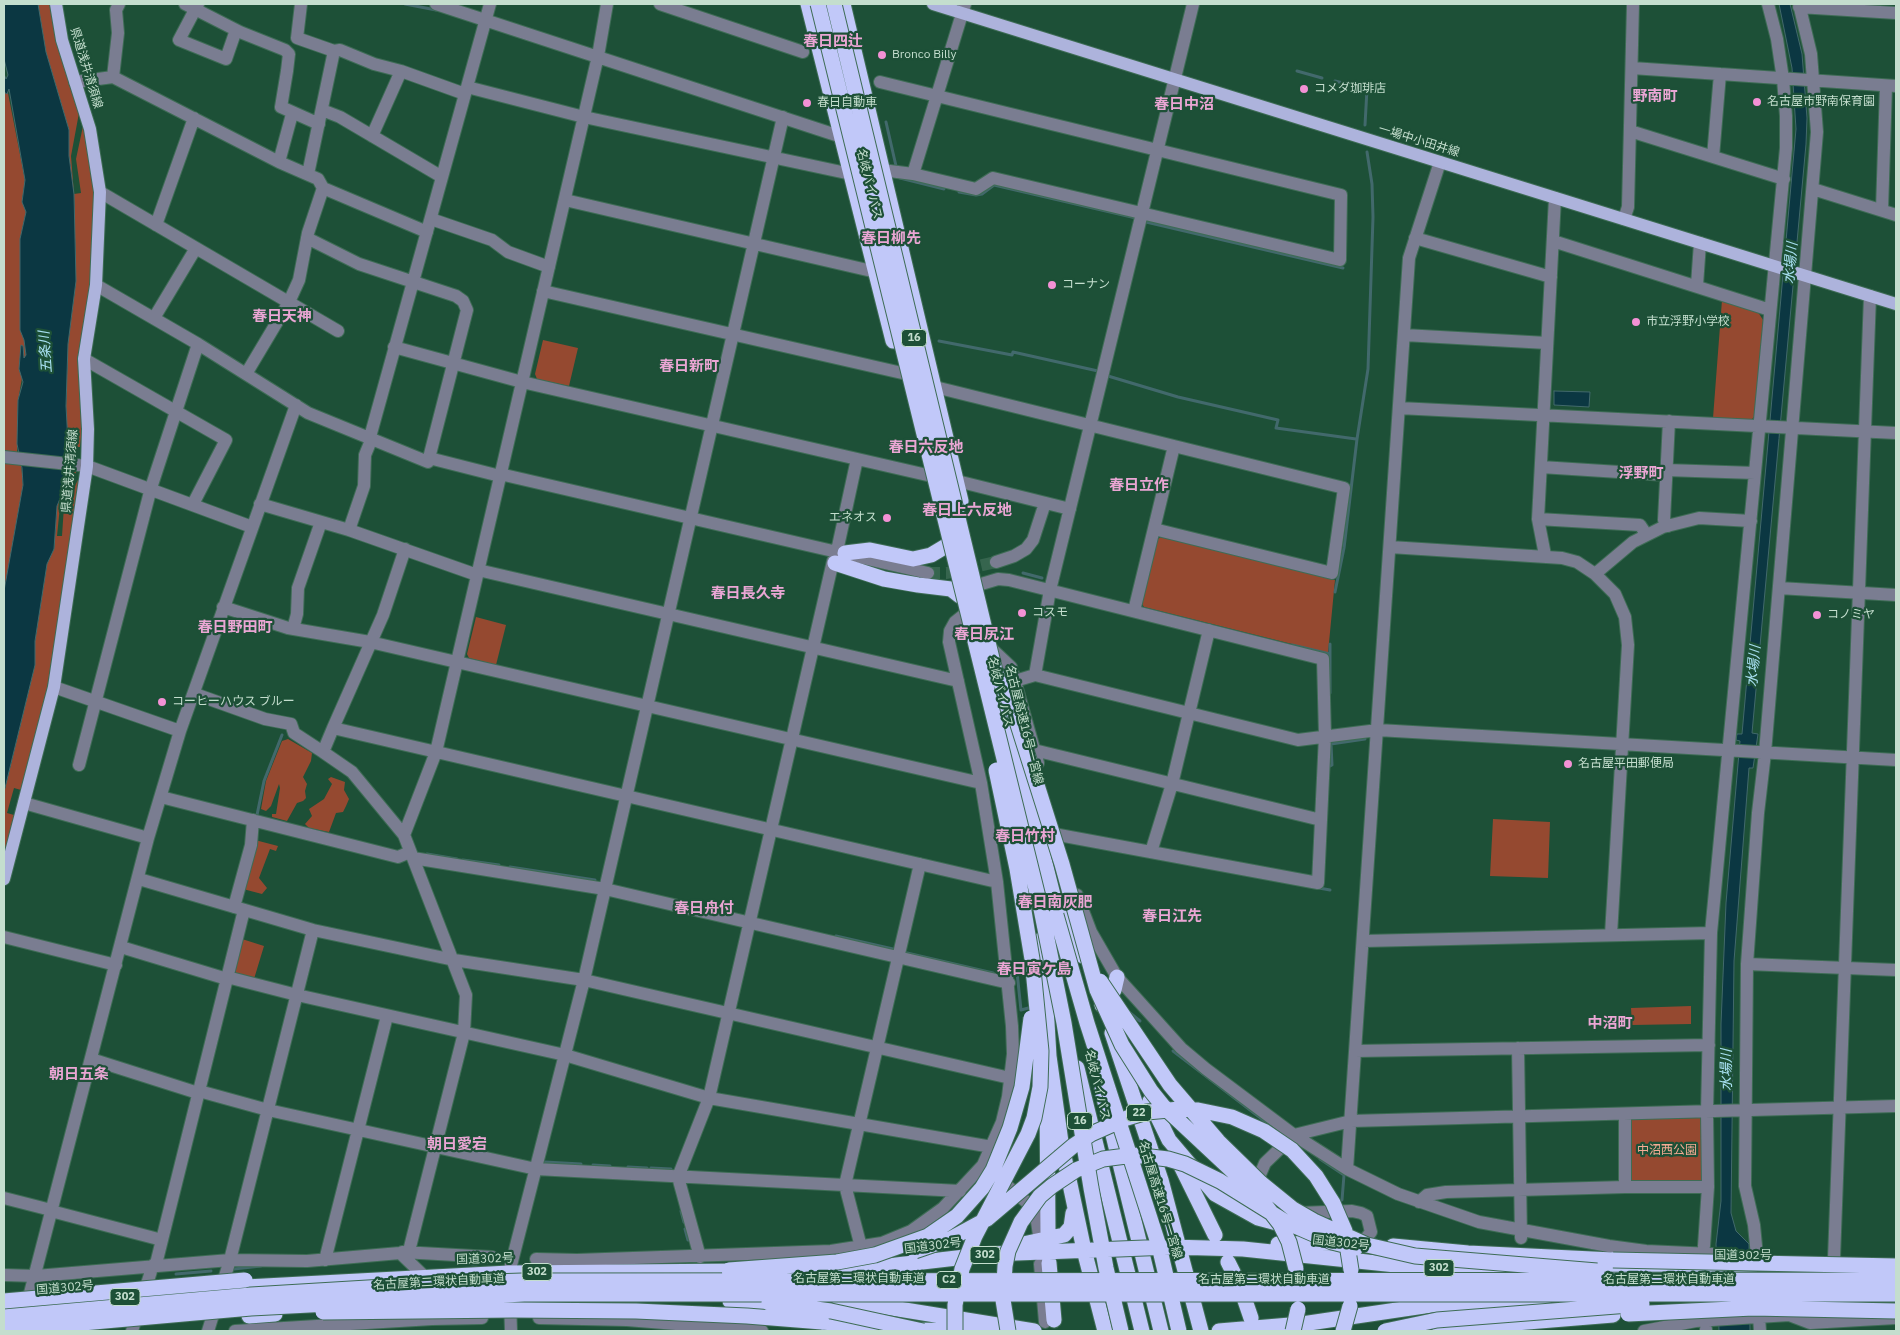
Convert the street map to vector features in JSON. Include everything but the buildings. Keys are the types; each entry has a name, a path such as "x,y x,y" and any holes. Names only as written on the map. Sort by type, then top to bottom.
{"highway":[{"name":"名岐バイパス","path":"808,4 927,475 965,614 1034,928 1142,1331"},
{"name":"名古屋高速16号一宮線","path":"818,4 988,670 1087,1023 1159,1246 1179,1331"},
{"name":"名岐バイパス","path":"842,5 957,481 993,650 1161,1331"},
{"name":"名古屋高速16号一宮線","path":"842,5 1041,909 1064,1023 1104,1259 1121,1331"},
{"path":"835,555 870,550 913,559 931,556 946,546"},
{"path":"835,555 884,578 918,586 951,589 960,596"},
{"path":"988,670 980,696 1034,928 1060,1142 1073,1202 1089,1250 1105,1331"},
{"path":"988,670 1013,709 1092,968 1096,990 1110,1021 1136,1069 1151,1091 1182,1125 1256,1193 1280,1224 1289,1242 1296,1269 1298,1298 1294,1331"},
{"name":"22","path":"1054,902 1077,942 1102,1006 1162,1180 1176,1248 1201,1331"},
{"path":"837,1262 893,1250 911,1244 944,1227 970,1202 993,1170 1016,1108 1028,1045 1034,928"},
{"path":"955,1331 958,1286 968,1252 1025,1140 1038,1102 1041,1051 1034,928"},
{"path":"1092,968 1170,1086 1218,1141 1261,1183 1293,1209 1338,1233 1367,1244 1415,1256"},
{"path":"1102,1006 1114,990 1117,976"},
{"path":"1109,1026 1128,1056 1169,1140 1212,1242 1362,1243 1468,1253 1613,1260 1894,1265"},
{"path":"1043,1235 1049,1056"},
{"path":"81,1331 249,1316 452,1304 508,1303 900,1255 950,1239 987,1219 1073,1146 1108,1125 1147,1112 1198,1110 1232,1117 1272,1135 1304,1162 1325,1189 1345,1232 1352,1270 1350,1306 1339,1325"},
{"path":"1169,1140 1202,1180 1229,1203 1270,1223 1325,1233 1338,1243"},
{"path":"1008,1331 1003,1300 1005,1266 1008,1250 1021,1222 1040,1196 1064,1177 1090,1164 1116,1157 1150,1156 1185,1164 1220,1181 1278,1218 1307,1232 1356,1248 1415,1256 1624,1273 1828,1279"},
{"path":"991,1254 1020,1243 1064,1236 1071,1227 1073,1202"},
{"name":"国道302号","path":"4,1308 246,1283 509,1272 795,1271 876,1267 991,1254 1176,1248 1212,1242 1415,1267 1522,1275 1710,1271 1754,1261 1845,1271 1894,1265"},
{"path":"1228,1262 1240,1286 1251,1318"},
{"path":"600,1291 846,1303 1044,1324 1045,1263"},
{"name":"名古屋第二環状自動車道","path":"4,1330 136,1324 434,1297 600,1291 1828,1279 1896,1280"},
{"path":"4,1301 246,1283"},
{"name":"名古屋第二環状自動車道","path":"4,1317 344,1289 434,1284 600,1291 1756,1297 1896,1294"},
{"path":"600,1291 808,1307 923,1331"},
{"path":"1339,1325 1398,1309 1464,1303 1711,1300 1756,1297 1816,1301 1896,1301"},
{"path":"1385,1331 1419,1323 1466,1318 1756,1297"},
{"path":"1219,1331 1339,1325 1464,1326 1613,1315 1753,1308 1896,1310"},
{"path":"136,1324 277,1312 363,1313 512,1310 695,1313 908,1330 988,1331"},
{"path":"1411,1331 1466,1318"}],"main road":[{"name":"県道浅井清須線","path":"4,878 54,687 88,429 84,358 96,284 100,192 90,129 62,40 56,4"},
{"name":"一場中小田井線","path":"933,4 964,8 1175,79 1896,304"}],"street":[{"path":"113,77 118,33 116,10 119,4"},
{"path":"297,38 301,4"},
{"path":"436,4 842,137"},
{"path":"350,530 364,486 365,455 490,4"},
{"path":"404,835 436,752 598,56 607,4"},
{"path":"660,4 802,52"},
{"path":"1034,675 1050,590 1194,4"},
{"path":"1624,219 1628,207 1633,4"},
{"path":"1708,1250 1711,933 1755,474 1762,426 1770,310 1778,267 1784,179 1786,116 1784,79 1768,4"},
{"path":"1754,1261 1754,1225 1745,1186 1743,1111 1747,964 1762,753 1817,132 1811,54 1799,5 1896,13"},
{"path":"236,30 226,59 179,40 193,6 236,30 285,50 288,54 288,71 281,107 292,114 319,124"},
{"path":"913,174 964,8"},
{"path":"285,50 297,38"},
{"path":"297,38 334,51 340,50 374,64 401,70 466,90 773,159 852,174"},
{"path":"308,174 334,51"},
{"path":"1632,68 1891,86 1882,210"},
{"path":"372,136 401,70"},
{"path":"1713,157 1720,74"},
{"path":"76,82 113,77 279,162 318,179 323,188 429,225 492,240 508,252 549,267"},
{"path":"880,82 1341,196 1340,260 993,178 976,189 913,174 882,170"},
{"path":"322,110 340,117 442,177"},
{"path":"279,162 292,114"},
{"path":"511,1331 508,1303 509,1272 584,980 783,117"},
{"path":"156,225 194,118"},
{"path":"1630,132 1784,179"},
{"path":"1347,1169 1378,730 1408,258 1440,162"},
{"path":"246,374 289,302 299,280 307,238 323,188"},
{"path":"1813,188 1896,215"},
{"path":"100,192 338,331"},
{"path":"1545,555 1538,519 1555,198"},
{"path":"565,200 876,272"},
{"path":"96,284 198,344 308,413 371,437 428,462 466,310 463,301 456,296 359,264 307,238"},
{"path":"1415,238 1551,277"},
{"path":"1553,241 1697,285 1770,310"},
{"path":"1697,285 1700,243"},
{"path":"154,318 196,248"},
{"path":"543,291 902,373"},
{"path":"1845,1271 1834,1258 1838,1107 1845,968 1870,296"},
{"path":"1404,335 1547,343"},
{"path":"79,765 151,488 198,344"},
{"path":"394,347 522,382 927,475"},
{"path":"84,358 226,440 193,504"},
{"path":"935,388 1344,488 1332,573 1154,528"},
{"path":"20,1331 36,1276 51,1211 139,879 148,838 180,731 195,694 223,607 296,405"},
{"path":"1399,408 1896,433"},
{"path":"1668,526 1664,520 1669,421"},
{"path":"1134,611 1174,446"},
{"path":"4,457 83,465 151,488 252,527"},
{"path":"429,458 691,517 835,555 928,573"},
{"path":"700,1257 678,1177 709,1098 857,459"},
{"path":"1541,467 1755,474"},
{"path":"957,481 1070,509"},
{"path":"996,562 1014,556 1026,549 1033,540 1045,503"},
{"path":"260,504 350,530 477,572 958,681"},
{"path":"1595,574 1620,552 1646,534 1668,526 1699,518 1751,521"},
{"path":"1538,519 1640,525 1646,534"},
{"path":"293,629 297,614 298,588 320,522"},
{"path":"1390,547 1545,555 1577,562 1595,574 1615,594 1625,617 1628,645 1611,935"},
{"path":"323,752 383,614 405,549"},
{"path":"978,585 1004,579 1323,659 1325,736 1318,883 1059,835"},
{"path":"1778,588 1896,595"},
{"path":"223,607 293,629 370,642 981,783"},
{"path":"536,1259 700,1257 831,1251 861,1247 894,1239 927,1220 960,1191 983,1165 1002,1122 1013,1054 1009,983 997,882 981,783 949,642 950,631 954,622 965,614"},
{"path":"1151,852 1172,784 1209,630"},
{"path":"993,650 1010,665 1059,835 1091,932 1117,976 1181,1048 1206,1070 1294,1134 1347,1169 1419,1202 1520,1234 1646,1251 1708,1250 1754,1261 1834,1258 1894,1265"},
{"path":"1015,681 1034,675 1298,740 1378,730 1896,760"},
{"path":"54,687 180,731"},
{"path":"195,694 264,719 290,724 294,733 352,772 404,835 454,960 466,995 464,1033 435,1147 404,1252"},
{"path":"333,728 997,882"},
{"path":"1034,750 1321,820"},
{"path":"161,797 398,857 411,855 605,890 1009,983"},
{"path":"24,803 148,838"},
{"path":"136,1324 162,1240 227,978 251,845 253,820"},
{"path":"861,1247 845,1185 920,864"},
{"path":"139,879 313,930 454,960 584,980 1010,1078"},
{"path":"208,1331 230,1260 313,930"},
{"path":"1363,942 1711,933"},
{"path":"4,937 116,965"},
{"path":"120,947 297,996 565,1055 709,1098 992,1147"},
{"path":"1747,964 1896,970"},
{"path":"325,1260 387,1016"},
{"path":"1355,1051 1709,1045"},
{"path":"1518,1048 1520,1234"},
{"path":"91,1059 199,1092 268,1110 536,1169 960,1191"},
{"path":"1362,1243 1371,1232 1367,1216 1361,1213 1352,1211 1296,1213 1273,1208 1264,1199 1259,1184 1261,1170 1265,1163 1294,1134 1351,1121 1896,1106"},
{"path":"1625,1114 1625,1187"},
{"path":"983,1165 1029,1204 1036,1215 1043,1235"},
{"path":"1419,1202 1427,1195 1520,1190 1708,1187"},
{"path":"4,1198 162,1240"},
{"path":"876,1267 894,1239"},
{"path":"404,1252 424,1276"},
{"path":"4,1275 36,1276 230,1260 325,1260 404,1252 492,1257"},
{"path":"563,1272 577,1260"},
{"path":"600,1291 627,1320"},
{"path":"1644,1331 1696,1320 1708,1327 1757,1317 1789,1315 1816,1301"},
{"path":"1860,1320 1868,1301"},
{"path":"432,1319 452,1304"},
{"path":"1789,1315 1810,1323 1896,1318"},
{"path":"1757,1317 1760,1331"},
{"path":"235,1331 398,1326 432,1319 482,1318"},
{"path":"538,1318 627,1320 718,1329 762,1331"}],"green space":[{"path":"38,4 50,4 58,42 79,113 71,156 74,194 69,156 69,130 46,52"},
{"path":"7,88 25,180 22,201 26,212 20,239 20,330 24,339 26,355 18,401 17,452 4,453 4,92 5,94"},
{"path":"83,126 94,193 92,281 79,355 82,427 80,447 76,447 70,459 67,458 66,407 68,344 76,281 74,194 81,193 76,159"},
{"path":"1722,300 1758,312 1763,320 1755,416 1750,421 1713,418"},
{"path":"543,340 578,348 569,386 537,379 535,374"},
{"path":"4,461 21,463 23,485 4,591"},
{"path":"66,469 77,470 60,506 57,536 62,536 64,506 78,480 79,488 47,689 21,790 14,788 7,813 14,815 4,857 4,793 35,665 35,641 47,564 54,549 57,506 64,489"},
{"path":"1161,537 1335,580 1328,653 1144,607 1141,602 1156,540"},
{"path":"476,617 506,625 496,665 469,658 467,654"},
{"path":"288,739 312,753 311,761 303,777 307,784 306,798 297,803 287,821 272,817 272,814 276,814 279,784 271,806 266,811 261,809 266,781 282,741"},
{"path":"331,777 345,782 344,790 349,799 346,806 343,812 336,813 329,832 309,828 305,824 312,816 309,809 324,799 332,784 328,779"},
{"path":"1493,819 1550,822 1548,878 1490,876"},
{"path":"255,840 278,846 276,851 270,849 259,878 267,888 262,894 243,889"},
{"path":"242,939 264,946 254,979 235,973"},
{"path":"1691,1006 1691,1024 1632,1025 1631,1008"},
{"name":"中沼西公園","path":"1701,1118 1704,1178 1699,1182 1629,1181 1630,1122 1632,1119"}],"water":[{"name":"五条川","path":"4,4 38,4 46,52 69,130 69,156 74,194 76,281 68,344 66,406 68,442 64,489 57,506 54,549 47,564 35,641 35,665 4,792 4,591 23,485 17,444 18,400 23,382 19,369 21,345 23,346 24,358 26,355 24,340 20,330 20,239 26,212 22,202 25,180 9,89 7,94 4,92 4,74 6,79 8,75 4,59"},
{"name":"水場川","path":"1779,4 1790,4 1802,54 1807,118 1806,144 1752,733 1758,734 1753,768 1749,768 1734,961 1731,1213 1736,1231 1749,1244 1750,1331 1719,1331 1716,1244 1721,1201 1721,1024 1726,903 1740,741 1736,740 1737,734 1742,734 1796,129 1792,68"},
{"path":"1554,391 1590,392 1589,407 1554,405"}],"waterway":[{"path":"405,4 436,10"},
{"path":"1297,71 1322,78"},
{"path":"1335,81 1367,89 1365,125"},
{"path":"886,122 896,166"},
{"path":"1335,592 1344,548 1357,439 1368,369 1373,217 1372,184 1367,152"},
{"path":"900,178 944,189"},
{"path":"959,192 976,195 982,194 994,185 1136,218"},
{"path":"1146,222 1343,268"},
{"path":"939,341 1012,355 1013,352 1098,371"},
{"path":"1108,376 1178,397 1278,420 1276,428 1356,439"},
{"path":"1023,573 1042,578"},
{"path":"1330,644 1330,693"},
{"path":"1292,645 1330,654"},
{"path":"257,815 264,781 282,735"},
{"path":"1328,767 1332,765 1331,744 1365,739"},
{"path":"427,854 457,859"},
{"path":"463,860 499,865"},
{"path":"510,867 595,880"},
{"path":"1319,888 1330,890"},
{"path":"836,936 893,949"},
{"path":"907,953 993,973"},
{"path":"1015,972 1017,972 1021,1010 1032,1007"},
{"path":"1129,1012 1140,1021"},
{"path":"1173,1051 1275,1129"},
{"path":"1320,1159 1344,1175 1342,1200"},
{"path":"545,1162 581,1164"},
{"path":"593,1165 610,1166"},
{"path":"628,1167 647,1168"},
{"path":"651,1168 671,1169"},
{"path":"681,1211 684,1222"},
{"path":"685,1229 688,1240"},
{"path":"461,1261 476,1265"},
{"path":"234,1269 261,1266"},
{"path":"176,1274 211,1271"}],"tunnel":[{"path":"928,573 947,573 996,562"}],"place":[{"name":"Bronco Billy","path":"882,55"},
{"name":"コメダ珈琲店","path":"1304,89"},
{"name":"名古屋市野南保育園","path":"1757,102"},
{"name":"春日自動車","path":"807,103"},
{"name":"コーナン","path":"1052,285"},
{"name":"市立浮野小学校","path":"1636,322"},
{"name":"エネオス","path":"887,518"},
{"name":"コスモ","path":"1022,613"},
{"name":"コノミヤ","path":"1817,615"},
{"name":"コーヒーハウス ブルー","path":"162,702"},
{"name":"名古屋平田郵便局","path":"1568,764"}],"district":[{"name":"春日四辻","path":"833,42"},
{"name":"野南町","path":"1655,97"},
{"name":"春日中沼","path":"1184,105"},
{"name":"春日柳先","path":"891,239"},
{"name":"春日天神","path":"282,317"},
{"name":"春日新町","path":"689,367"},
{"name":"春日六反地","path":"926,448"},
{"name":"浮野町","path":"1641,474"},
{"name":"春日立作","path":"1139,486"},
{"name":"春日上六反地","path":"967,511"},
{"name":"春日長久寺","path":"748,594"},
{"name":"春日野田町","path":"235,628"},
{"name":"春日尻江","path":"984,635"},
{"name":"春日竹村","path":"1025,837"},
{"name":"春日南灰肥","path":"1055,903"},
{"name":"春日舟付","path":"704,909"},
{"name":"春日江先","path":"1172,917"},
{"name":"春日寅ケ島","path":"1034,970"},
{"name":"中沼町","path":"1610,1024"},
{"name":"朝日五条","path":"79,1075"},
{"name":"朝日愛宕","path":"457,1145"}]}
